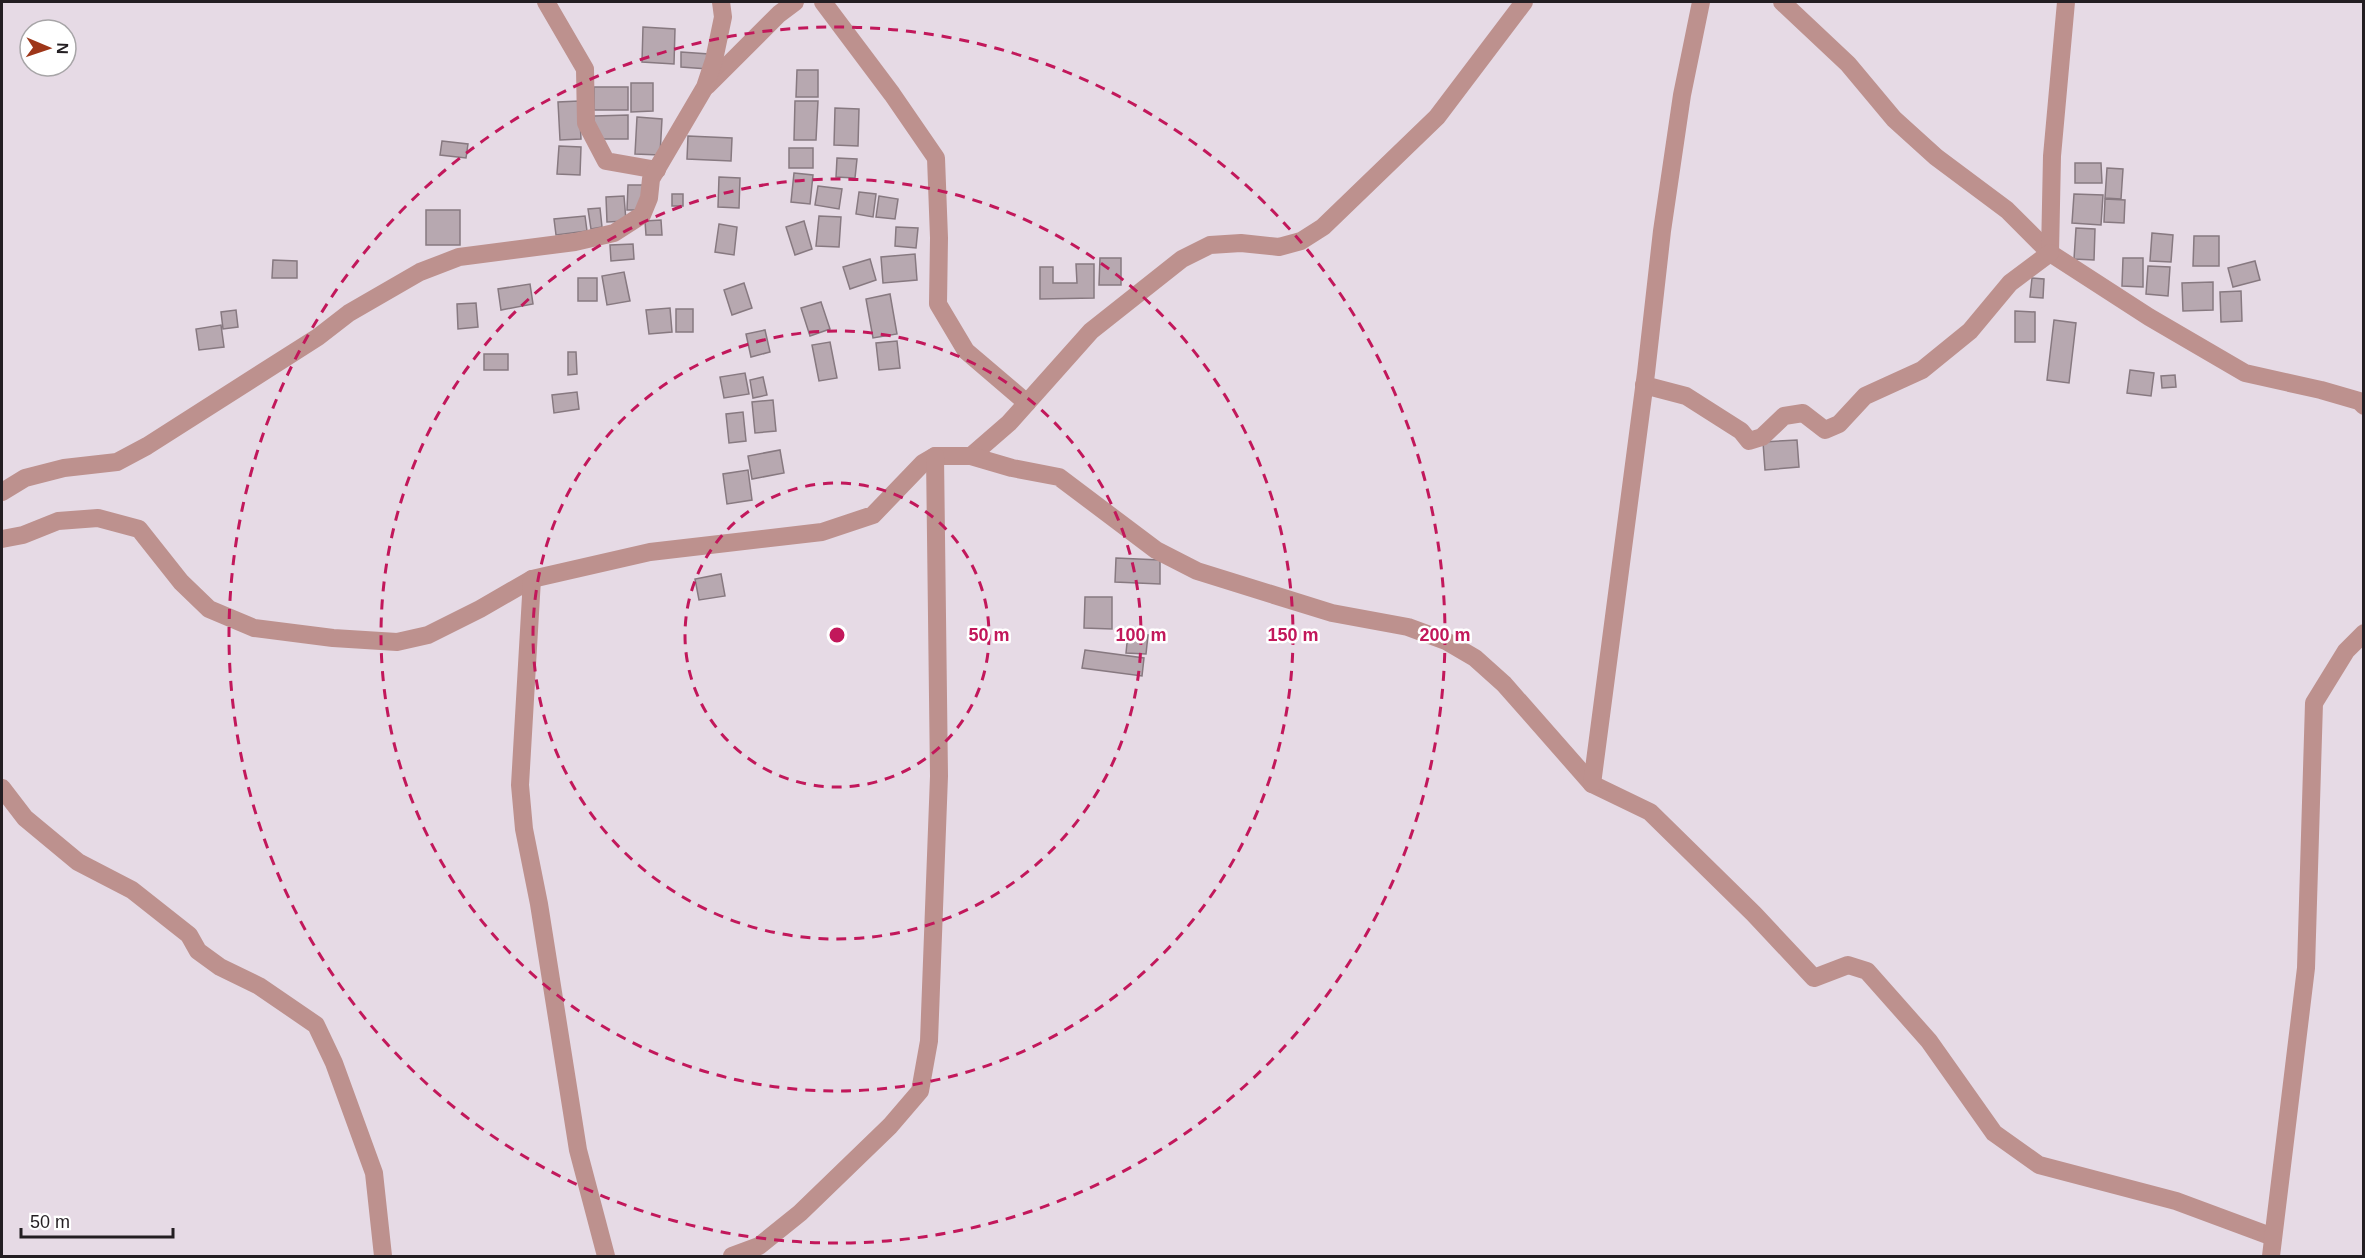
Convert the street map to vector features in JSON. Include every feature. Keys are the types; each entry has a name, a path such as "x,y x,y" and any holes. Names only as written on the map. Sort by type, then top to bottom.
{"street":[{"path":"546,2 585,69 586,123 606,161 657,170"},
{"path":"2,492 25,478 64,468 117,462 147,446 318,337 349,313 420,272 459,257 575,242 614,233 642,215 649,198 651,178 705,87 714,60 723,17 721,2"},
{"path":"705,87 779,14 795,2"},
{"path":"823,2 892,94 936,158 939,238 938,304 966,351 1027,404"},
{"path":"971,456 1009,423 1091,331 1182,260 1210,245 1241,243 1279,247 1301,241 1323,227 1437,117 1524,2"},
{"path":"1592,784 1662,231 1682,95 1701,2"},
{"path":"1782,2 1848,64 1894,119 1936,157 2007,210 2050,254 2149,317 2245,373 2321,390 2359,401 2364,406"},
{"path":"2050,254 2052,156 2066,2"},
{"path":"1644,385 1686,396 1741,431 1749,441 1762,437 1784,416 1803,413 1825,430 1839,424 1865,396 1922,370 1970,331 2010,283 2050,254"},
{"path":"2,539 23,535 58,521 98,518 140,528 181,582 209,609 254,628 333,638 397,642 428,635 532,579 650,552 822,532 873,515 923,463 935,456 971,456 1012,468 1059,477 1156,550 1197,571 1332,613 1408,627 1446,641 1475,658 1504,684 1592,784 1650,813 1754,914 1814,978 1848,965 1867,971 1929,1041 1994,1133 2038,1165 2176,1201 2273,1237"},
{"path":"732,1257 759,1245 800,1213 890,1126 920,1090 929,1041 939,776 935,456"},
{"path":"532,579 520,785 524,829 539,904 578,1150 606,1257"},
{"path":"2271,1257 2306,968 2314,703 2346,651 2364,633"},
{"path":"2,789 25,818 78,862 132,890 189,935 198,951 220,967 259,986 316,1025 334,1063 374,1173 383,1257"}],"building":[{"path":"643,27 675,29 674,64 642,62"},
{"path":"681,52 709,54 708,69 681,67"},
{"path":"797,70 818,70 818,97 796,97"},
{"path":"631,83 653,83 653,111 631,112"},
{"path":"594,87 628,87 628,110 594,110"},
{"path":"579,101 581,139 560,140 558,102"},
{"path":"795,101 818,101 816,140 794,140"},
{"path":"835,108 859,109 858,146 834,145"},
{"path":"628,115 628,139 594,139 594,116"},
{"path":"637,117 662,119 660,155 635,154"},
{"path":"688,136 732,138 731,161 687,159"},
{"path":"442,141 468,144 466,158 440,155"},
{"path":"559,146 581,147 580,175 557,174"},
{"path":"789,148 813,148 813,168 789,168"},
{"path":"837,158 857,159 855,178 836,177"},
{"path":"2075,163 2101,163 2102,183 2075,183"},
{"path":"2107,168 2123,169 2121,199 2105,198"},
{"path":"794,173 813,175 810,204 791,202"},
{"path":"719,177 740,178 739,208 718,207"},
{"path":"628,185 644,185 643,210 627,210"},
{"path":"818,186 842,189 839,209 815,205"},
{"path":"859,192 876,194 873,217 856,214"},
{"path":"672,194 683,194 683,206 672,206"},
{"path":"2074,194 2103,195 2101,225 2072,223"},
{"path":"624,196 626,221 607,222 606,197"},
{"path":"879,196 898,199 895,219 876,217"},
{"path":"2105,199 2125,200 2124,223 2104,222"},
{"path":"600,208 602,227 591,229 588,209"},
{"path":"426,210 460,210 460,245 426,245"},
{"path":"585,216 587,231 556,235 554,219"},
{"path":"819,216 841,217 839,247 816,246"},
{"path":"661,220 662,235 646,235 645,221"},
{"path":"804,221 812,249 795,255 786,227"},
{"path":"719,224 737,227 734,255 715,252"},
{"path":"896,227 918,228 916,248 895,246"},
{"path":"2076,228 2095,229 2094,260 2074,259"},
{"path":"2152,233 2173,235 2171,262 2150,261"},
{"path":"2194,236 2219,236 2219,266 2193,266"},
{"path":"633,244 634,259 611,261 610,245"},
{"path":"915,254 917,280 883,283 881,257"},
{"path":"1100,258 1121,258 1121,285 1099,285"},
{"path":"2123,258 2143,258 2143,287 2122,286"},
{"path":"870,259 876,280 850,289 843,267"},
{"path":"273,260 297,261 297,278 272,278"},
{"path":"2255,261 2260,280 2233,287 2228,268"},
{"path":"1076,264 1094,264 1094,298 1040,299 1040,267 1053,267 1053,283 1077,283"},
{"path":"2148,266 2170,267 2168,296 2146,294"},
{"path":"624,272 630,301 607,305 602,276"},
{"path":"578,278 597,278 597,301 578,301"},
{"path":"2032,278 2044,279 2043,298 2030,297"},
{"path":"2213,282 2213,310 2183,311 2182,283"},
{"path":"744,283 752,308 732,315 724,290"},
{"path":"530,284 533,304 501,310 498,289"},
{"path":"2241,291 2242,321 2221,322 2220,292"},
{"path":"890,294 897,334 873,338 866,299"},
{"path":"821,302 830,329 810,336 801,308"},
{"path":"476,303 478,327 458,329 457,304"},
{"path":"670,308 672,332 649,334 646,310"},
{"path":"676,309 693,309 693,332 676,332"},
{"path":"236,310 238,327 223,329 221,312"},
{"path":"2015,311 2035,312 2035,342 2015,342"},
{"path":"2054,320 2076,323 2069,383 2047,380"},
{"path":"221,325 224,347 199,350 196,329"},
{"path":"765,330 770,352 751,357 746,334"},
{"path":"897,341 900,368 879,370 876,343"},
{"path":"830,342 837,378 819,381 812,345"},
{"path":"568,352 576,352 577,374 568,375"},
{"path":"484,354 508,354 508,370 484,370"},
{"path":"2130,370 2154,373 2151,396 2127,393"},
{"path":"745,373 749,394 724,398 720,377"},
{"path":"2175,375 2176,387 2162,388 2161,376"},
{"path":"763,377 767,395 753,398 750,380"},
{"path":"577,392 579,409 554,413 552,395"},
{"path":"773,400 776,431 755,433 752,402"},
{"path":"743,412 746,441 729,443 726,414"},
{"path":"1797,440 1799,467 1765,470 1763,442"},
{"path":"780,450 784,473 752,479 748,456"},
{"path":"748,470 752,500 727,504 723,474"},
{"path":"1116,558 1160,560 1160,584 1115,582"},
{"path":"721,574 725,596 699,600 695,579"},
{"path":"1085,597 1112,597 1112,629 1084,628"},
{"path":"1128,633 1148,635 1146,654 1126,653"},
{"path":"1085,650 1144,658 1142,676 1082,668"}]}
